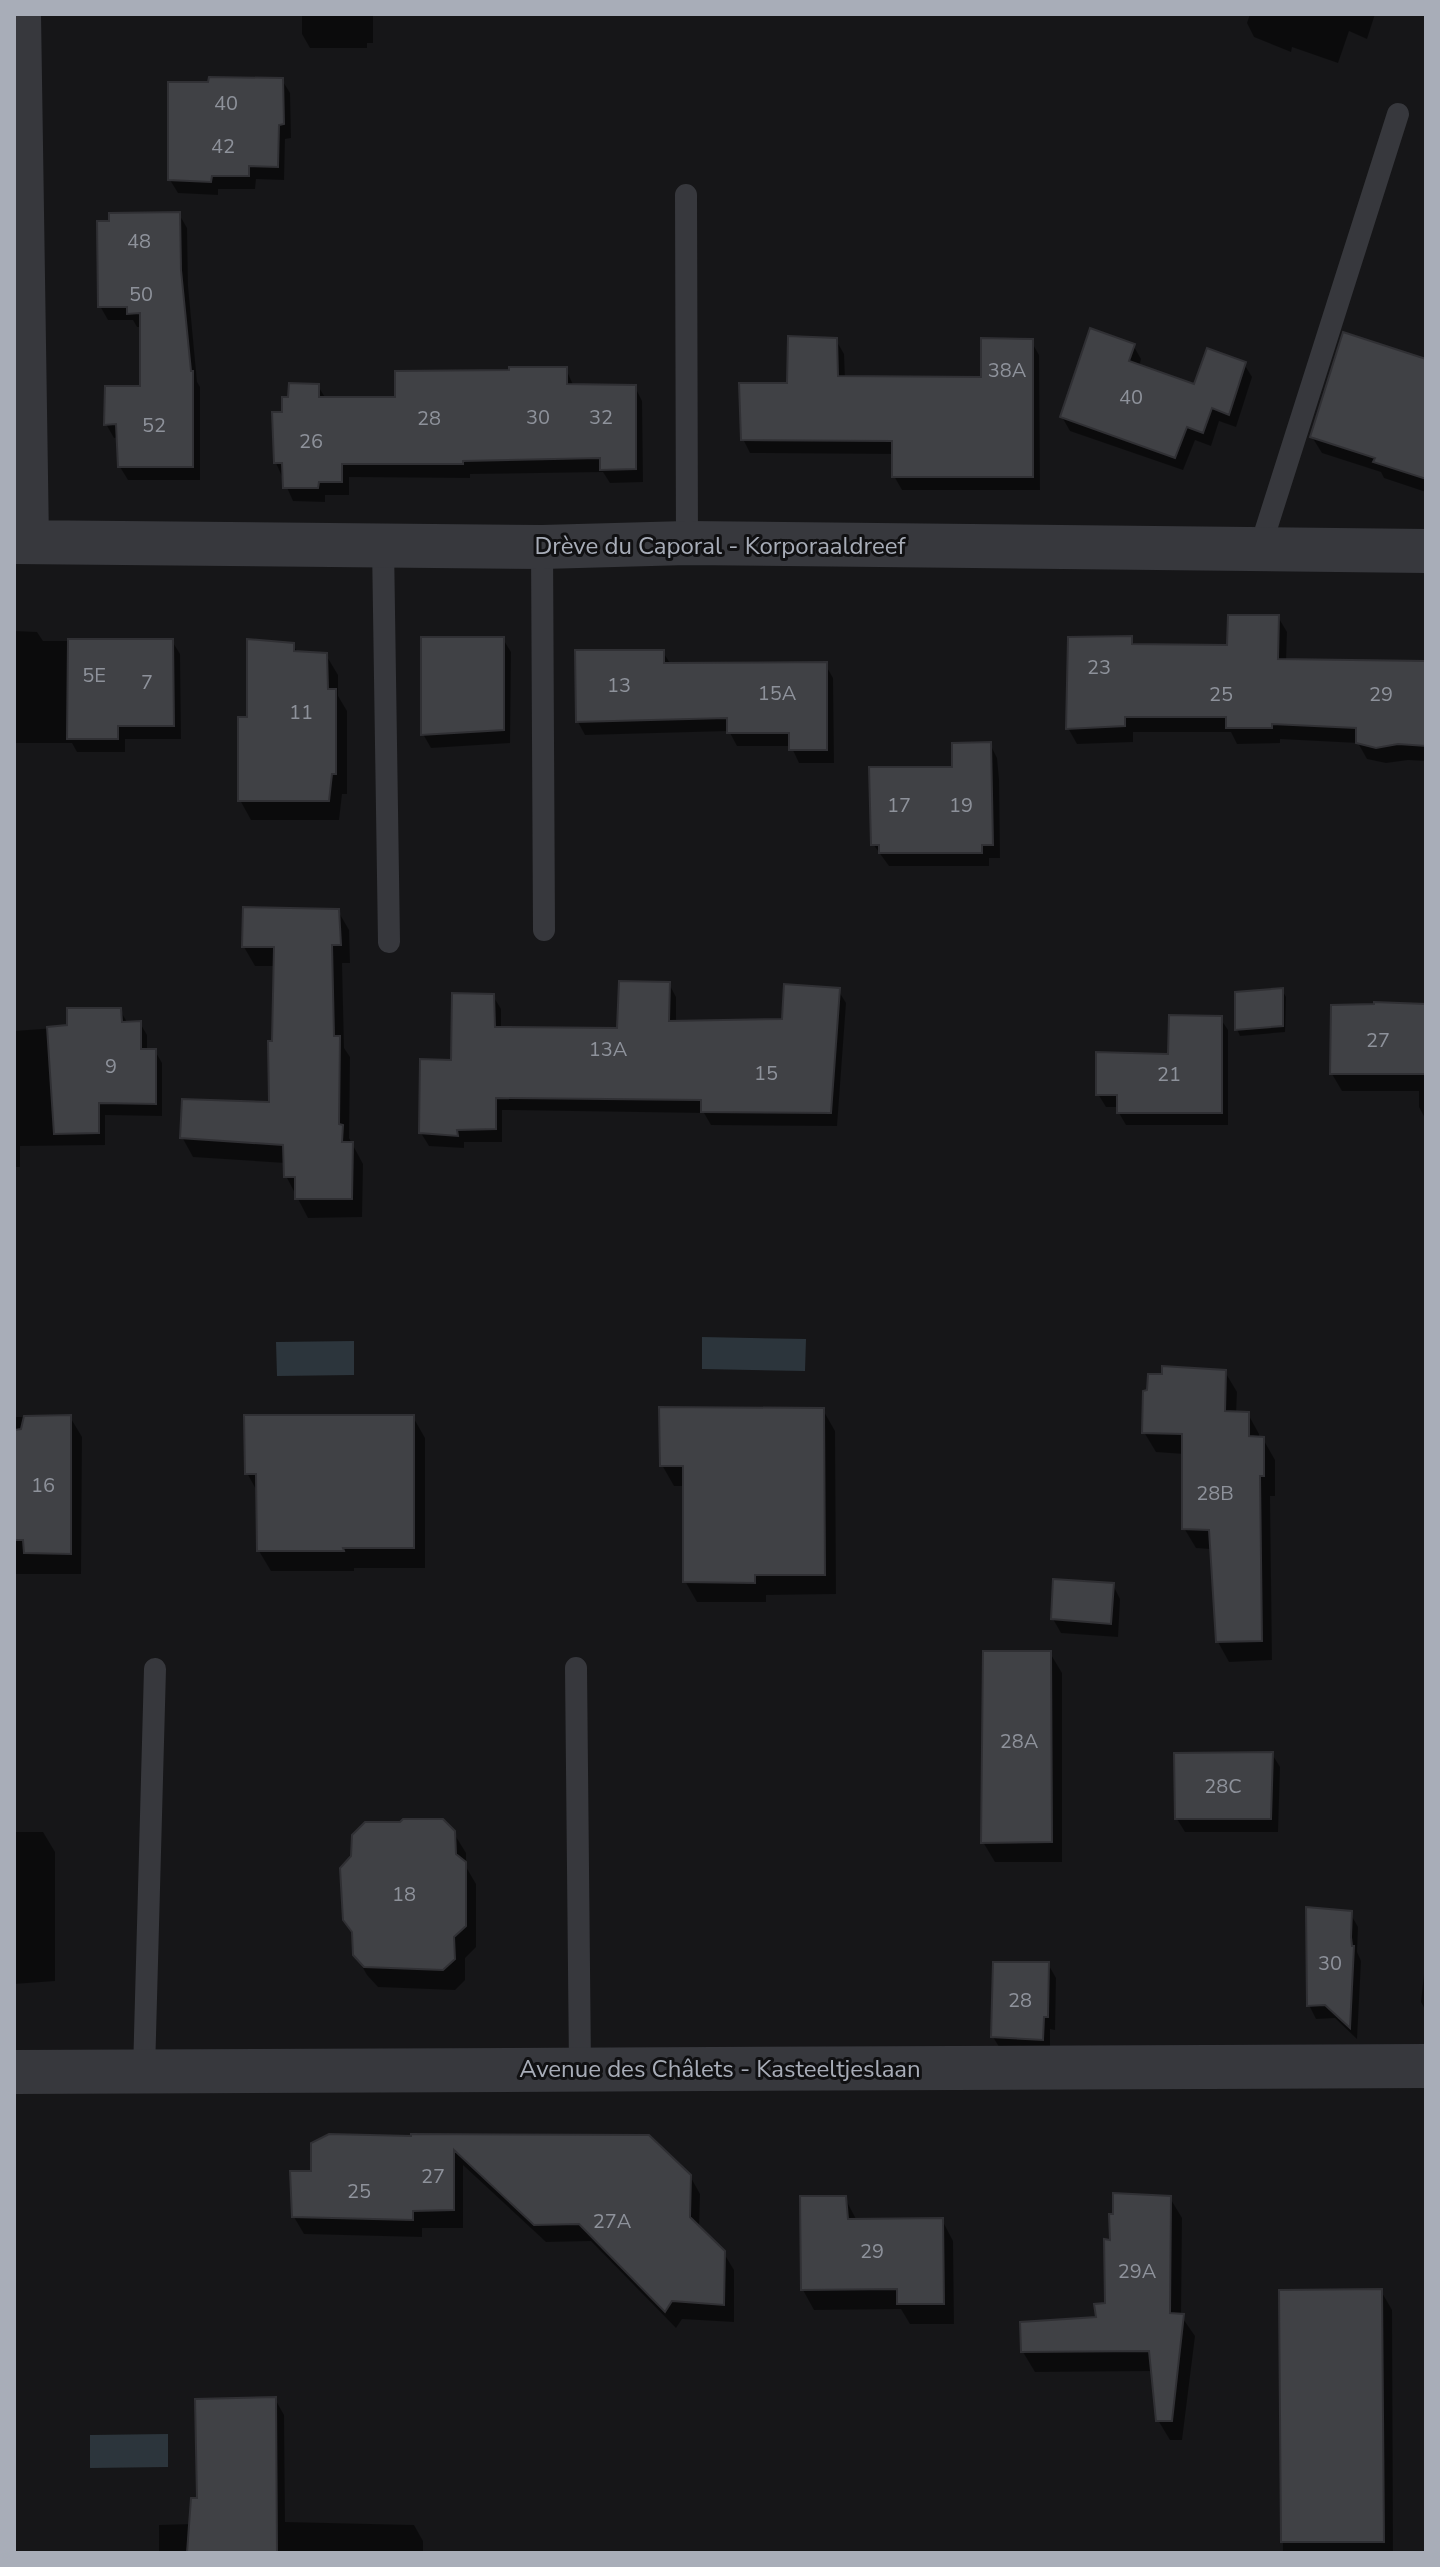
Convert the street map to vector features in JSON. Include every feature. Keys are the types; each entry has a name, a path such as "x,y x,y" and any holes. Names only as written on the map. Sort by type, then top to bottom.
{"street":[{"path":"19,14 21,542"},
{"name":"Drève du Caporal - Korporaaldreef","path":"21,542 542,547 687,543 1426,551"},
{"name":"Avenue des Châlets - Kasteeltjeslaan","path":"14,2072 1426,2066"}],"lane":[{"path":"1260,548 1398,114"},
{"path":"686,195 687,543"},
{"path":"383,545 389,942"},
{"path":"542,547 544,930"},
{"path":"576,1668 580,2068"},
{"path":"144,2072 155,1669"}],"shaded area":[{"path":"702,1337 806,1339 805,1371 702,1369"},
{"path":"354,1341 354,1375 277,1376 276,1342"},
{"path":"168,2434 168,2467 90,2468 90,2435"}],"building":[{"path":"209,77 283,78 284,124 279,125 278,167 249,166 249,176 212,176 211,182 168,180 168,82 208,82"},
{"path":"180,212 181,270 193,371 193,467 118,467 116,424 104,425 105,386 140,386 140,313 127,314 127,307 98,307 97,221 109,221 109,213"},
{"path":"1090,328 1135,344 1129,361 1194,384 1207,348 1246,362 1229,415 1212,408 1203,433 1187,427 1175,458 1060,417"},
{"path":"1343,332 1426,359 1426,479 1310,437"},
{"path":"788,336 837,338 838,376 981,377 981,338 1033,339 1033,477 892,477 892,441 741,440 739,383 787,383"},
{"path":"509,367 567,367 567,384 636,385 636,469 600,470 600,458 463,461 463,464 342,464 342,482 319,482 318,488 283,488 282,463 274,463 272,412 282,412 282,397 288,397 289,383 319,384 319,397 395,397 395,371 509,370"},
{"path":"1228,615 1279,615 1278,659 1426,661 1426,746 1398,744 1376,748 1356,743 1356,728 1272,724 1272,728 1226,728 1226,717 1125,717 1125,726 1066,729 1068,637 1132,636 1132,644 1227,645"},
{"path":"421,637 504,637 504,730 421,735"},
{"path":"68,639 173,639 174,726 118,726 118,739 67,739"},
{"path":"247,639 294,643 294,651 327,653 328,689 336,689 336,774 332,774 329,801 238,801 238,717 247,717"},
{"path":"575,650 664,650 664,663 827,662 827,750 789,750 789,733 727,733 727,718 576,722"},
{"path":"991,742 993,845 982,845 982,853 879,853 879,845 871,845 869,767 952,767 952,743"},
{"path":"243,907 339,909 341,945 332,945 334,1036 340,1036 339,1124 343,1125 342,1142 353,1142 352,1199 295,1199 295,1177 284,1177 283,1145 180,1138 182,1099 269,1102 268,1041 272,1041 274,947 242,947"},
{"path":"619,981 670,982 669,1021 782,1019 784,984 840,988 831,1113 701,1112 701,1100 496,1098 496,1129 457,1130 458,1136 419,1133 420,1059 451,1060 452,993 494,994 495,1027 617,1028"},
{"path":"1283,988 1283,1026 1235,1030 1235,992"},
{"path":"1374,1002 1426,1004 1426,1074 1330,1074 1331,1005"},
{"path":"67,1008 121,1008 122,1022 141,1021 141,1049 156,1049 156,1104 99,1103 99,1133 54,1134 47,1027 67,1025"},
{"path":"1169,1015 1222,1016 1222,1113 1117,1113 1117,1095 1096,1095 1096,1052 1168,1054"},
{"path":"1162,1366 1226,1370 1225,1411 1249,1412 1249,1436 1264,1437 1264,1476 1260,1476 1262,1641 1216,1642 1209,1530 1182,1529 1182,1434 1142,1433 1143,1391 1147,1390 1148,1374 1162,1374"},
{"path":"659,1407 824,1408 825,1575 755,1575 755,1583 683,1582 683,1466 660,1466"},
{"path":"71,1415 71,1554 24,1553 23,1540 14,1540 14,1430 21,1429 24,1416"},
{"path":"244,1415 414,1415 414,1548 257,1551 256,1474 245,1474"},
{"path":"1053,1579 1114,1583 1111,1624 1051,1619"},
{"path":"983,1651 1051,1651 1052,1842 981,1843"},
{"path":"1273,1752 1271,1819 1175,1819 1174,1753"},
{"path":"403,1819 443,1819 455,1831 456,1854 466,1862 466,1926 454,1937 455,1959 443,1970 364,1967 353,1955 352,1932 343,1920 340,1868 351,1856 352,1835 365,1822 400,1822"},
{"path":"1306,1907 1352,1911 1351,1937 1354,1946 1350,2028 1325,2005 1307,2006"},
{"path":"993,1962 1049,1962 1048,2017 1044,2017 1043,2040 991,2037"},
{"path":"329,2134 649,2135 691,2175 690,2217 725,2251 724,2305 672,2301 665,2312 579,2224 534,2225 454,2150 454,2210 413,2211 413,2220 292,2217 290,2171 311,2171 311,2143"},
{"path":"1113,2193 1171,2196 1170,2313 1184,2314 1172,2421 1156,2421 1149,2351 1021,2352 1020,2322 1096,2317 1094,2304 1105,2303 1104,2239 1110,2240 1109,2214 1113,2214"},
{"path":"800,2196 846,2196 848,2219 943,2218 944,2304 897,2304 897,2289 801,2290"},
{"path":"1382,2289 1384,2542 1281,2542 1279,2290"},
{"path":"276,2397 277,2553 187,2553 191,2498 197,2498 195,2399"}]}
